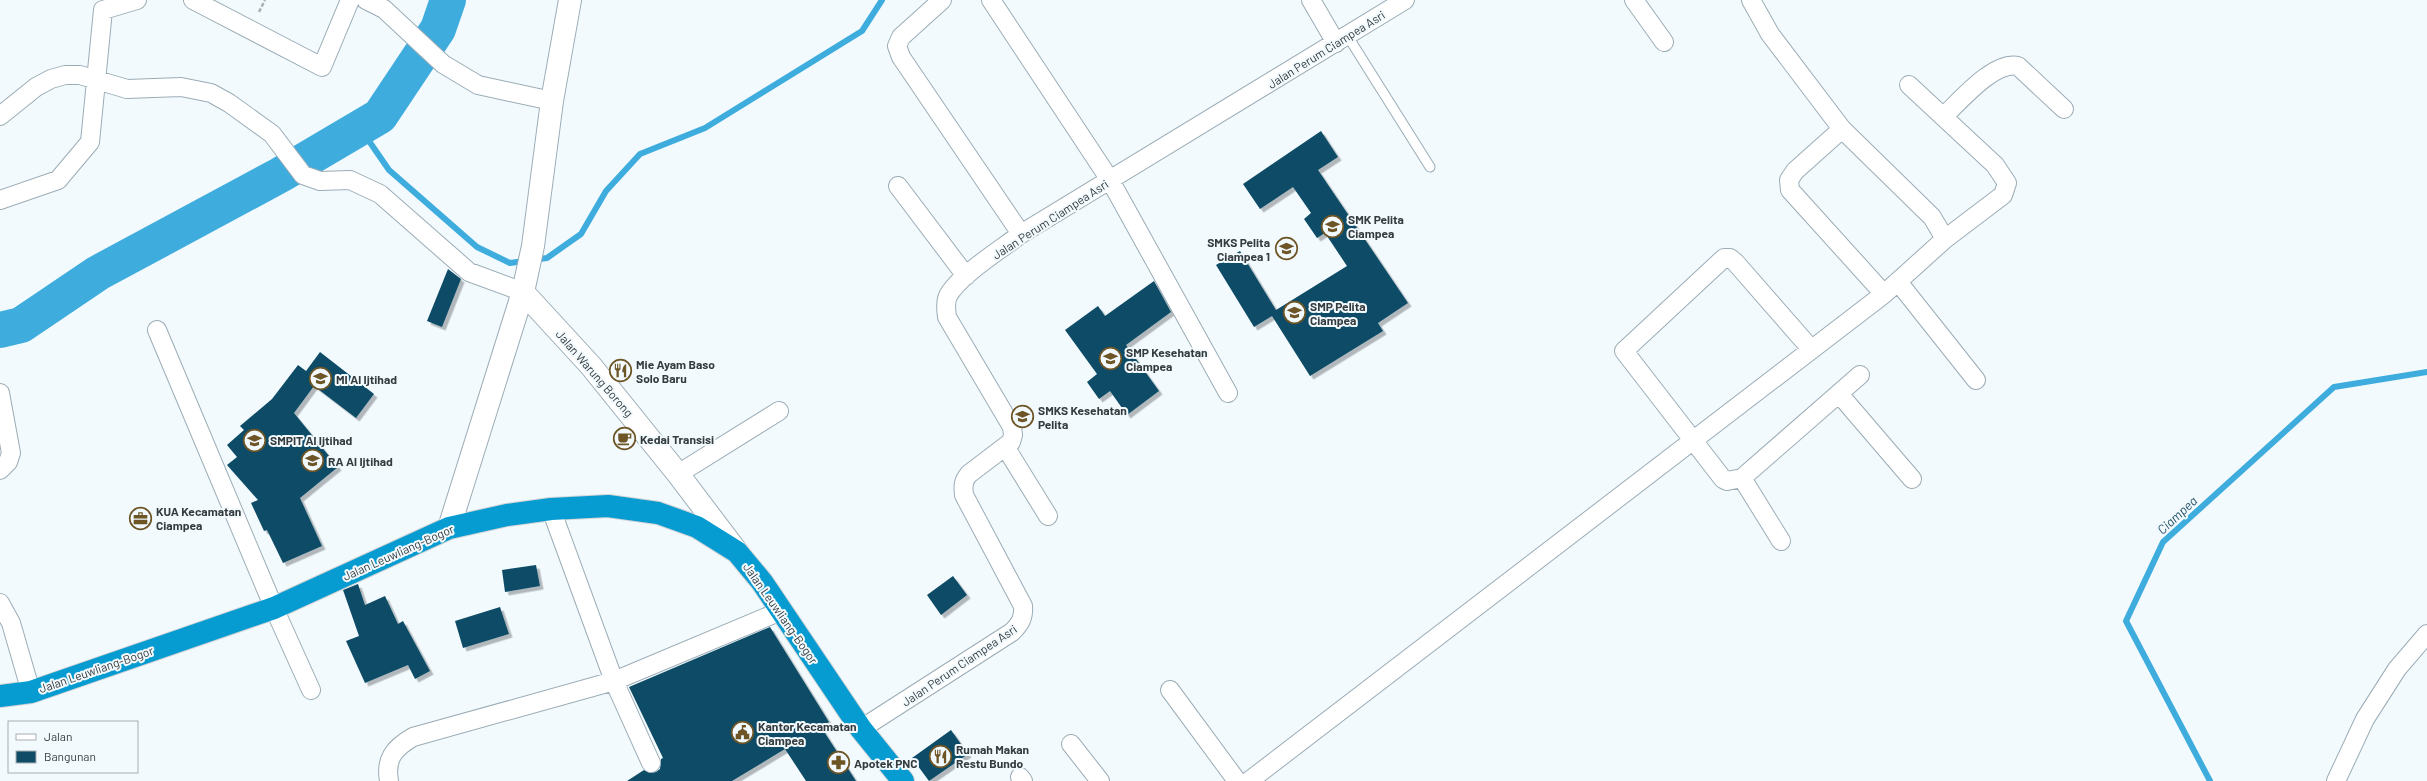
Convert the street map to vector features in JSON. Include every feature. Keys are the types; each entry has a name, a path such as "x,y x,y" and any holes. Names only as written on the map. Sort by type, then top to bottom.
{"highway":[{"name":"Jalan Leuwliang-Bogor","path":"0,696 31,692 274,608 449,528 552,509 608,506 658,513 697,527 737,552 762,582 861,729 903,781"}],"main road":[{"path":"449,528 522,292 533,246 552,102 570,0"},
{"name":"Jalan Warung Borong","path":"522,292 591,366 678,474 737,552"}],"street":[{"path":"0,200 58,180 90,142 98,81 103,10 137,0"},
{"path":"193,0 322,66 350,0"},
{"path":"366,0 384,9 404,30 443,64 478,85 552,102"},
{"path":"942,0 901,37 897,46 901,57 1022,234"},
{"path":"991,0 1110,180 1228,393"},
{"path":"1311,0 1341,39"},
{"name":"Jalan Perum Ciampea Asri","path":"861,729 1012,632 1021,623 1024,615 1023,606 964,495 963,488 964,481 969,474 1006,448 1013,435 1012,427 947,317 945,308 948,296 966,276 1022,234 1405,0"},
{"path":"1634,0 1664,42"},
{"path":"1751,0 1770,34 1842,129 1932,217 1945,239"},
{"path":"1944,116 1990,74 2001,66 2010,64 2018,66 2064,109"},
{"path":"0,116 36,87 51,79 65,75 80,75 127,89 181,87 211,93 229,103 272,134 302,175 320,181 350,180 380,194 469,272 522,292"},
{"path":"1249,781 1693,442 1811,349 1900,283 1945,239 2003,195 2007,184 1995,165 1944,116 1908,85"},
{"path":"1842,129 1795,171 1789,180 1790,190 1884,294"},
{"path":"898,186 966,276"},
{"path":"1811,349 1735,262 1730,258 1724,258 1624,351 1693,442 1723,479 1727,481 1742,478 1840,395 1860,375"},
{"path":"1900,283 1976,380"},
{"path":"157,330 274,608 311,690"},
{"path":"0,393 12,453 8,462 0,470"},
{"path":"1840,395 1912,479"},
{"path":"678,474 779,411"},
{"path":"1006,448 1048,516"},
{"path":"1742,478 1781,541"},
{"path":"552,509 614,681 651,763"},
{"path":"0,603 11,623 31,692"},
{"path":"389,781 388,767 391,755 400,744 413,737 614,681 781,611"},
{"path":"2336,781 2365,719 2397,669 2427,634"},
{"path":"1170,690 1237,781"},
{"path":"1071,744 1100,781"}],"lane":[{"path":"1341,39 1430,167"}],"building":[{"path":"1321,131 1338,157 1318,170 1408,303 1378,323 1383,331 1310,376 1272,316 1254,327 1216,265 1240,251 1276,310 1347,266 1325,233 1317,238 1304,219 1311,213 1293,187 1260,209 1243,184"},
{"path":"448,269 461,279 442,327 427,321"},
{"name":"SMP Kesehatan Ciampea","path":"1154,281 1171,312 1126,345 1159,391 1127,415 1110,391 1099,399 1087,382 1097,374 1065,330 1098,306 1105,316"},
{"path":"320,352 374,394 356,418 314,386 294,413 338,467 300,498 322,546 283,563 267,530 264,531 251,503 258,500 227,465 237,457 227,445 244,430 240,426 272,399 298,365 306,371"},
{"path":"536,565 540,586 505,592 502,570"},
{"path":"953,576 967,595 941,615 927,595"},
{"path":"358,584 365,605 385,596 398,624 403,621 430,671 415,679 408,665 365,683 346,641 359,636 343,590"},
{"path":"500,607 509,634 463,648 455,621"},
{"path":"770,627 829,722 821,727 856,781 806,781 785,749 732,781 627,781 644,770 650,773 656,772 660,769 661,759 663,758 629,687"},
{"name":"Rumah Makan Restu Bundo","path":"951,730 968,754 929,781 912,758"}],"waterway":[{"path":"0,330 21,325 98,273 280,175 380,116 438,29 448,0"},
{"path":"360,128 389,170 477,247 510,263 547,258 581,234 606,191 640,154 705,128 862,31 882,0"},
{"name":"Ciampea","path":"2210,781 2126,621 2163,542 2334,387 2427,372"}],"place":[{"name":"SMK Pelita Ciampea","path":"1332,226"},
{"name":"SMKS Pelita Ciampea 1","path":"1286,249"},
{"name":"SMP Pelita Ciampea","path":"1295,313"},
{"name":"SMP Kesehatan Ciampea","path":"1111,359"},
{"name":"Mie Ayam Baso Solo Baru","path":"621,371"},
{"name":"MI Al Ijtihad","path":"321,379"},
{"name":"SMKS Kesehatan Pelita","path":"1022,417"},
{"name":"Kedai Transisi","path":"624,439"},
{"name":"SMPIT Al Ijtihad","path":"254,440"},
{"name":"RA Al Ijtihad","path":"312,461"},
{"name":"KUA Kecamatan Ciampea","path":"140,518"},
{"name":"Kantor Kecamatan Ciampea","path":"743,733"},
{"name":"Rumah Makan Restu Bundo","path":"940,756"},
{"name":"Apotek PNC","path":"838,763"}]}
